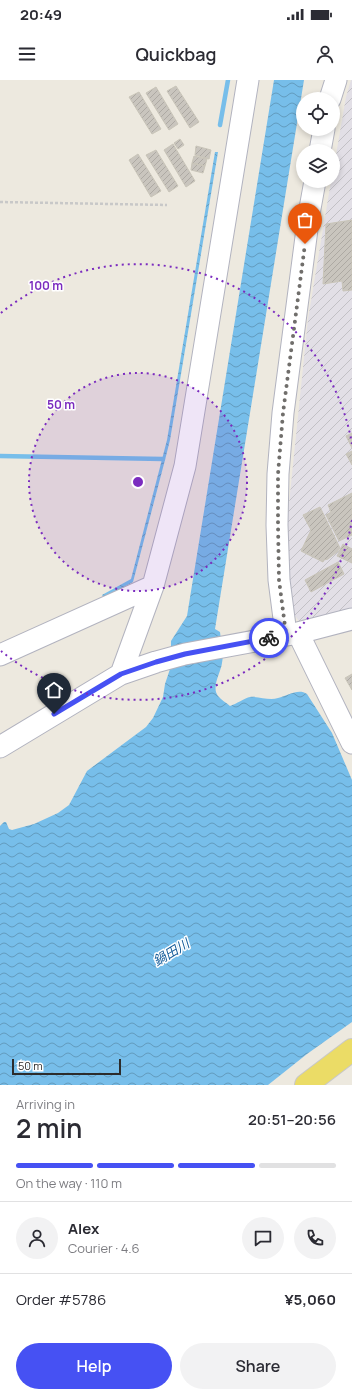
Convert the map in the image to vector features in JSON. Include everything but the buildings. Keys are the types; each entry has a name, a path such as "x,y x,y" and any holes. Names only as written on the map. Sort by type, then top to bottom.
{"main road":[{"path":"306,1085 352,1050"}],"street":[{"path":"121,674 153,586 185,466 248,80"},
{"path":"332,92 336,80"},
{"path":"314,188 283,413 278,474 279,580 292,633 352,743"},
{"path":"0,655 153,586"},
{"path":"0,747 121,674 185,654 292,633 352,619"}],"path":[{"path":"0,202 167,205"}],"shaded area":[{"path":"352,80 352,611 307,623 299,621 292,612 289,589 287,523 308,319 330,188 340,188 340,144 338,144 346,97"}],"water":[{"name":"鍋田川","path":"274,80 304,80 302,92 296,92 296,129 215,629 220,632 223,655 216,684 216,692 221,699 230,706 250,697 275,699 297,692 304,692 307,694 332,733 352,780 352,1022 307,1054 268,1085 0,1085 0,826 6,822 9,829 12,830 34,824 58,813 69,805 87,771 146,727 153,718 163,697 165,684 171,666 171,641 187,616"},
{"path":"215,152 218,152 170,440 133,582 104,598 102,595 131,579 167,440"}],"waterway":[{"path":"220,125 228,80"},
{"path":"0,456 163,459"}],"way so far":[{"path":"269,638 286,634 279,580 278,474 283,413 305,244"}],"route":[{"path":"54,714 121,674 185,654 269,638"}]}
